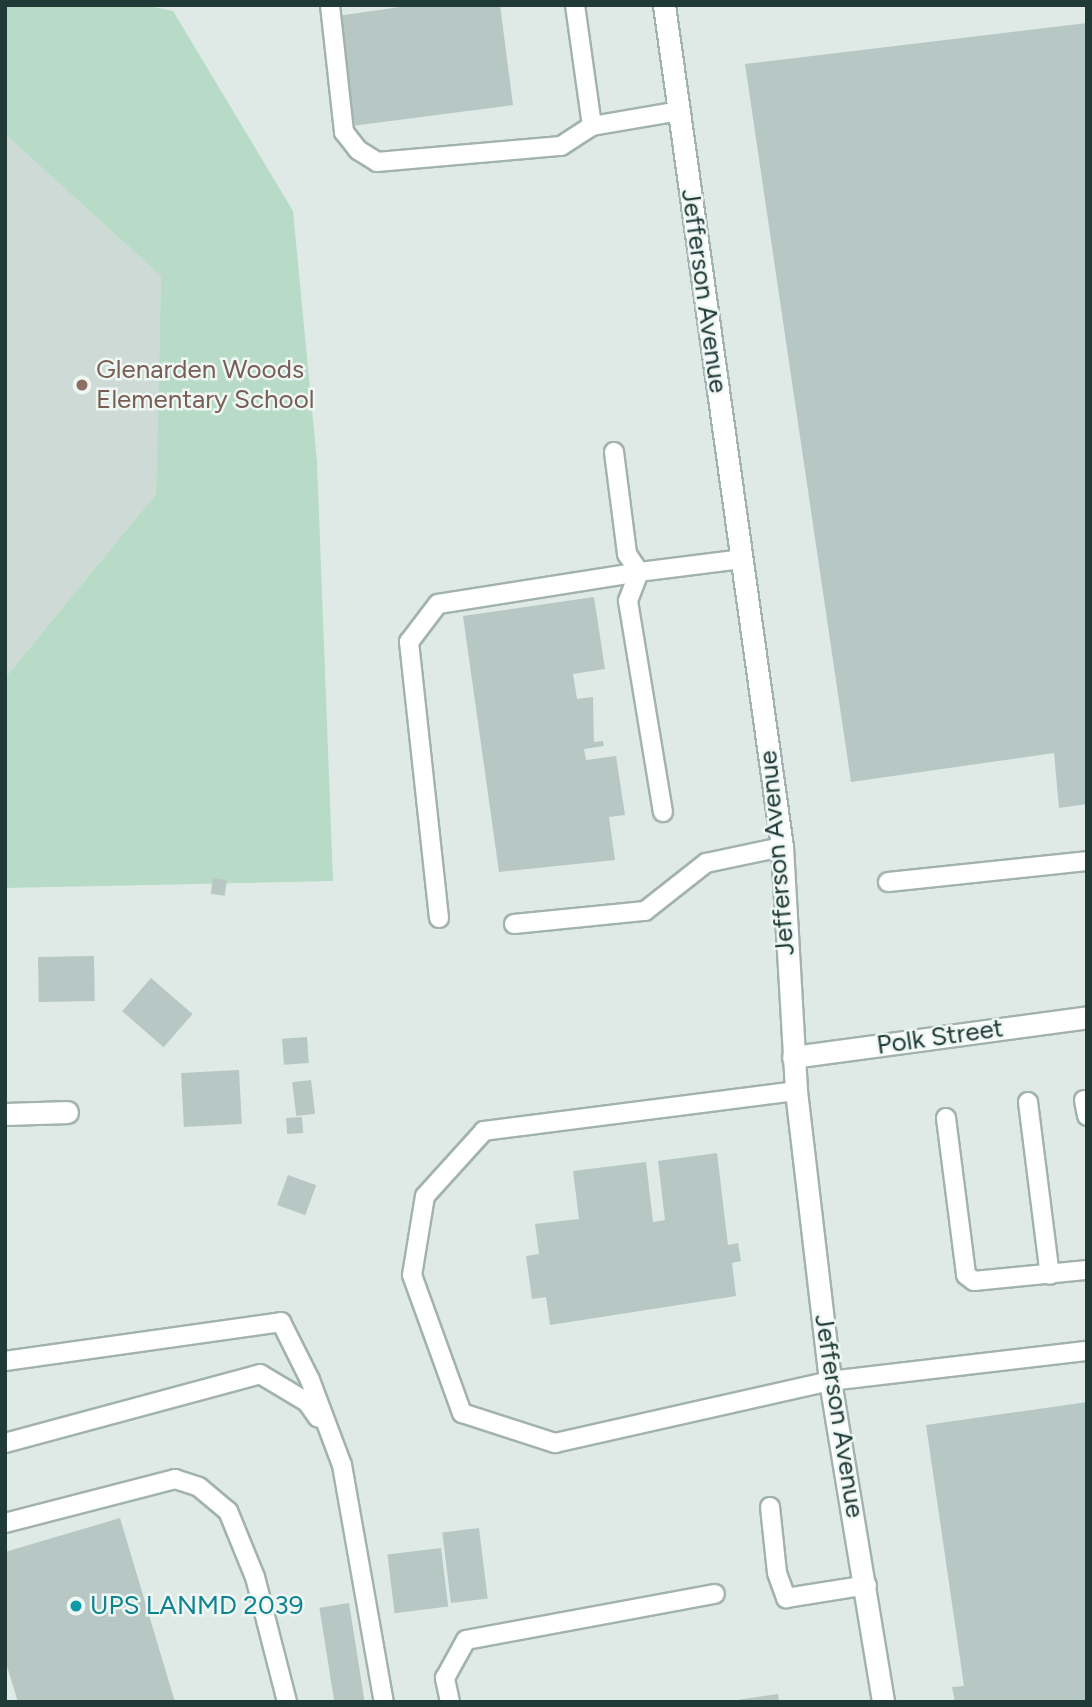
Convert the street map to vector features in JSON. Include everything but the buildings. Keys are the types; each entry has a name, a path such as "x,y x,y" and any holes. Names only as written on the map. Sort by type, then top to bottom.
{"street":[{"name":"Jefferson Avenue","path":"664,5 782,847 796,1091 830,1381 867,1586 883,1702"},
{"name":"Polk Street","path":"793,1057 1087,1017"},
{"path":"5,1114 67,1112"}],"lane":[{"path":"330,5 344,132 358,150 377,162 561,146 592,126 679,111"},
{"path":"575,5 592,126"},
{"path":"614,452 627,554 639,572"},
{"path":"439,918 409,642 438,604 639,572 742,559"},
{"path":"639,572 628,601 663,812"},
{"path":"514,924 645,911 706,863 782,847"},
{"path":"888,882 1087,861"},
{"path":"796,1091 484,1131 425,1196 412,1275 462,1413 555,1443 830,1381 1087,1351"},
{"path":"1028,1102 1050,1275"},
{"path":"946,1118 966,1275 974,1281 1087,1270"},
{"path":"5,1361 281,1322 310,1380 325,1430"},
{"path":"5,1443 260,1374 307,1402 325,1430 342,1465 384,1702"},
{"path":"5,1523 175,1479 199,1487 228,1511 255,1577 287,1702"},
{"path":"770,1507 776,1573 786,1598 867,1586"},
{"path":"450,1702 445,1678 466,1640 715,1594"}],"shaded area":[{"name":"Glenarden Woods Elementary School","path":"5,134 161,276 156,494 5,678"}],"green space":[{"path":"5,5 143,5 173,11 293,211 317,462 333,881 5,888 5,678 156,494 161,276 5,134"}],"place":[{"name":"Glenarden Woods Elementary School","path":"82,385"},
{"name":"UPS LANMD 2039","path":"76,1606"}]}
